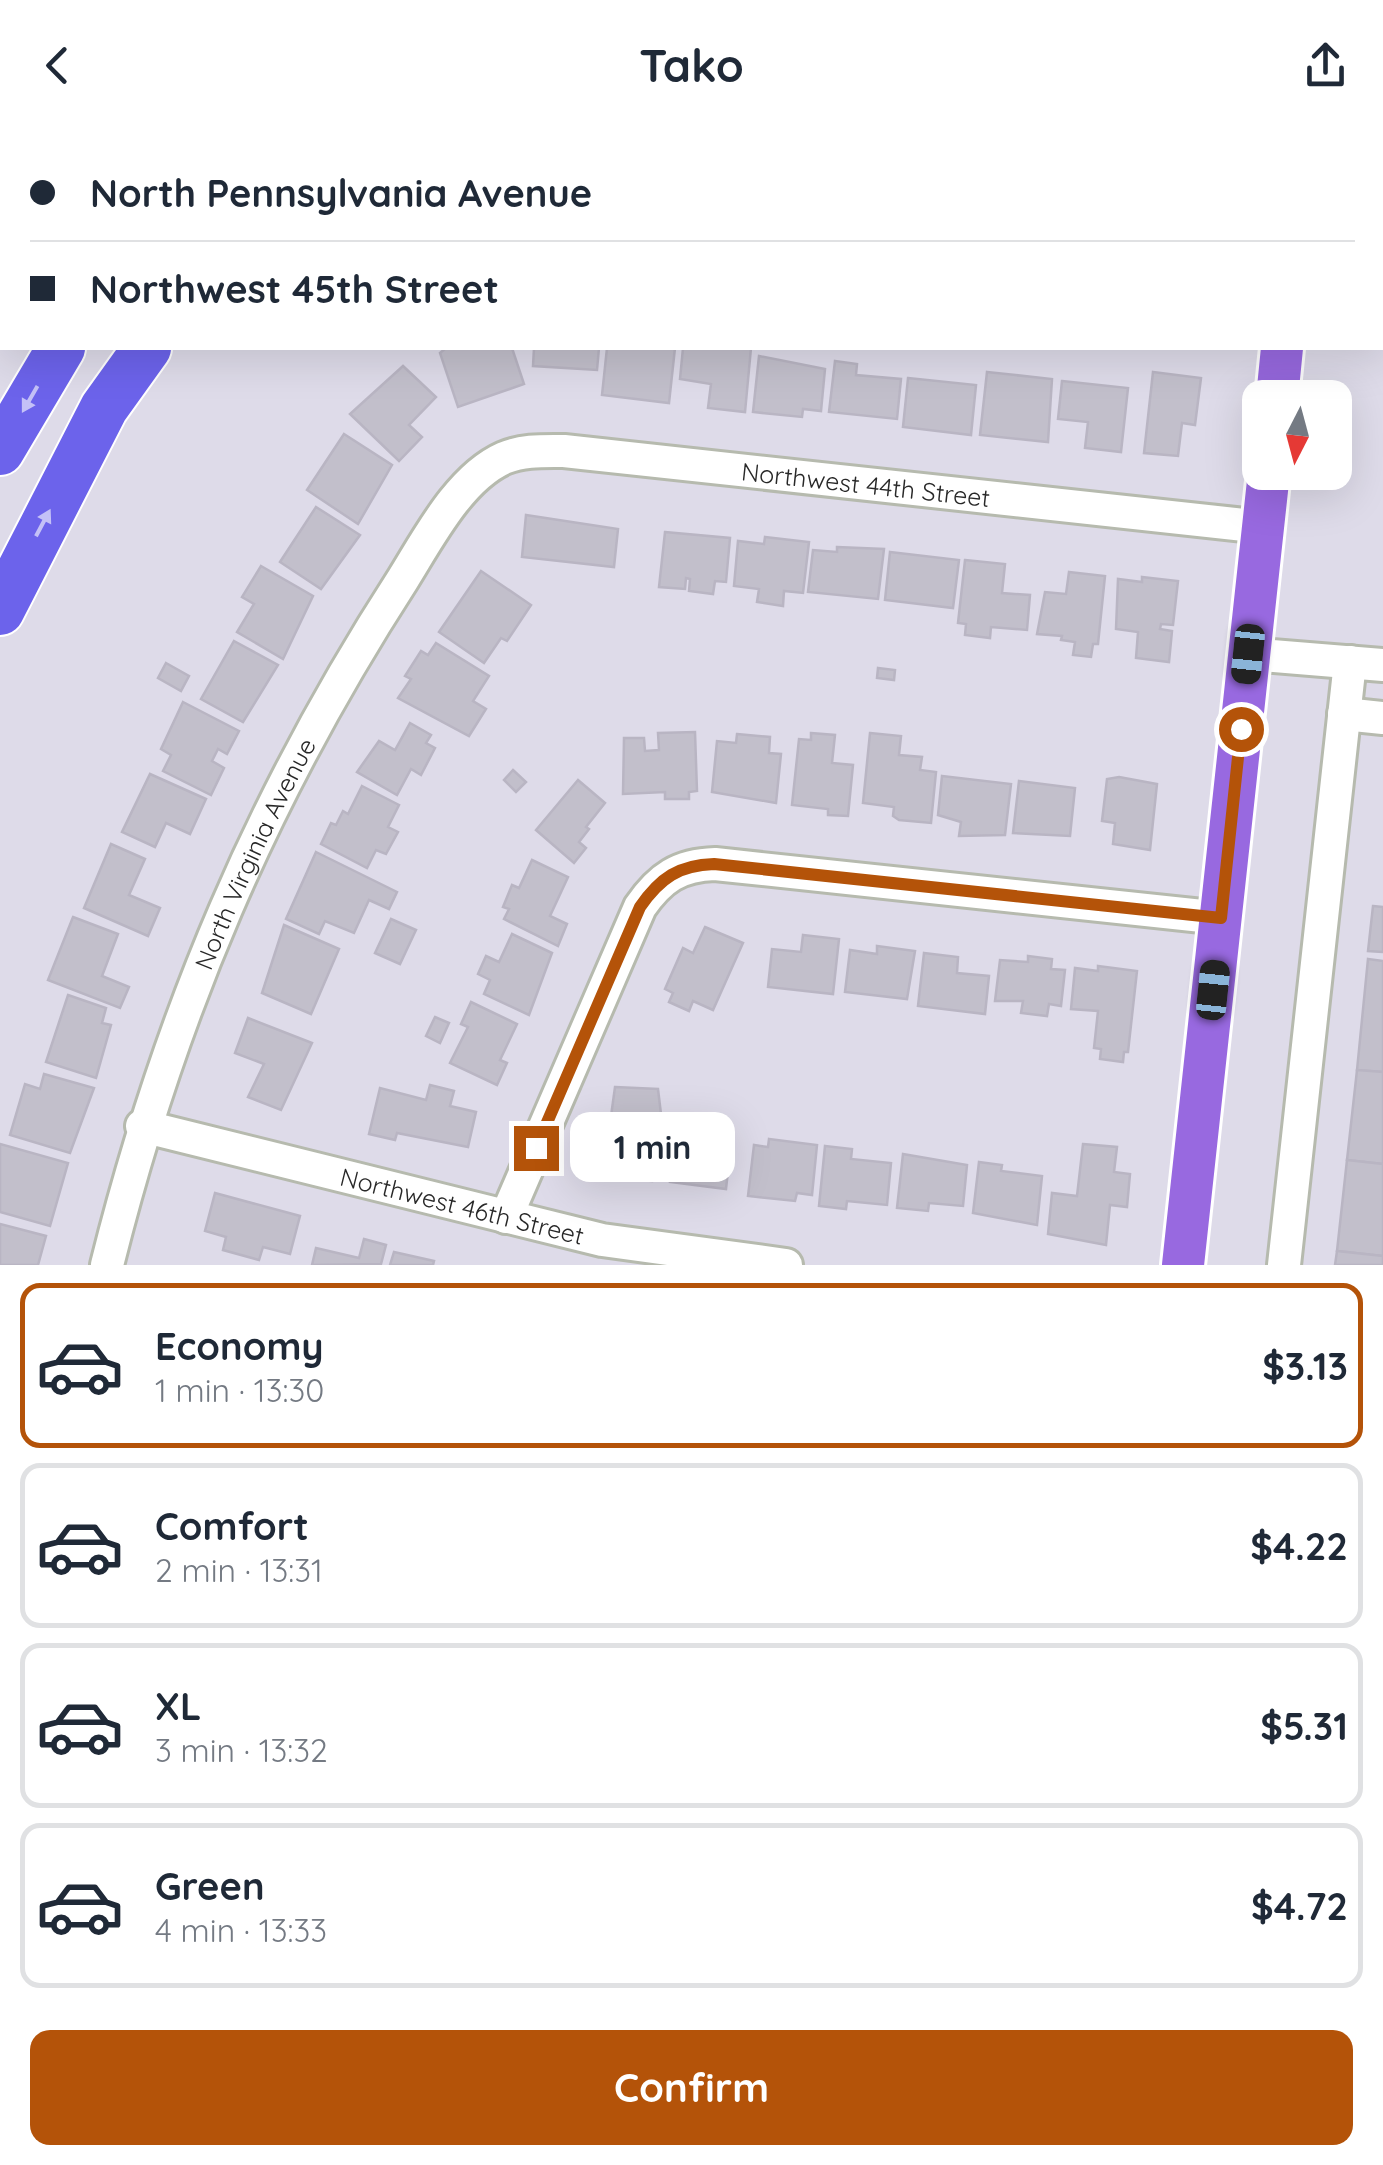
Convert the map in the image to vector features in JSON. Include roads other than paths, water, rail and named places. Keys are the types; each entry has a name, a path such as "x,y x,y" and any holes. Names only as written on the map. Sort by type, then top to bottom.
{"highway":[{"path":"0,451 60,350"},
{"path":"0,610 104,408 146,350"},
{"path":"104,408 164,350"}],"main road":[{"path":"1279,380 1282,350"},
{"path":"1183,1265 1267,490"}],"street":[{"name":"Northwest 44th Street","path":"477,478 502,459 530,451 564,451 1263,527"},
{"name":"North Virginia Avenue","path":"107,1265 142,1126 202,962 296,759 406,575 477,478"},
{"path":"1248,654 1383,665"},
{"path":"1284,1265 1350,662"},
{"path":"1344,714 1383,718"},
{"path":"506,1217 640,907 662,879 677,870 714,864 1221,918"},
{"name":"Northwest 46th Street","path":"142,1126 647,1250 786,1265"}]}
